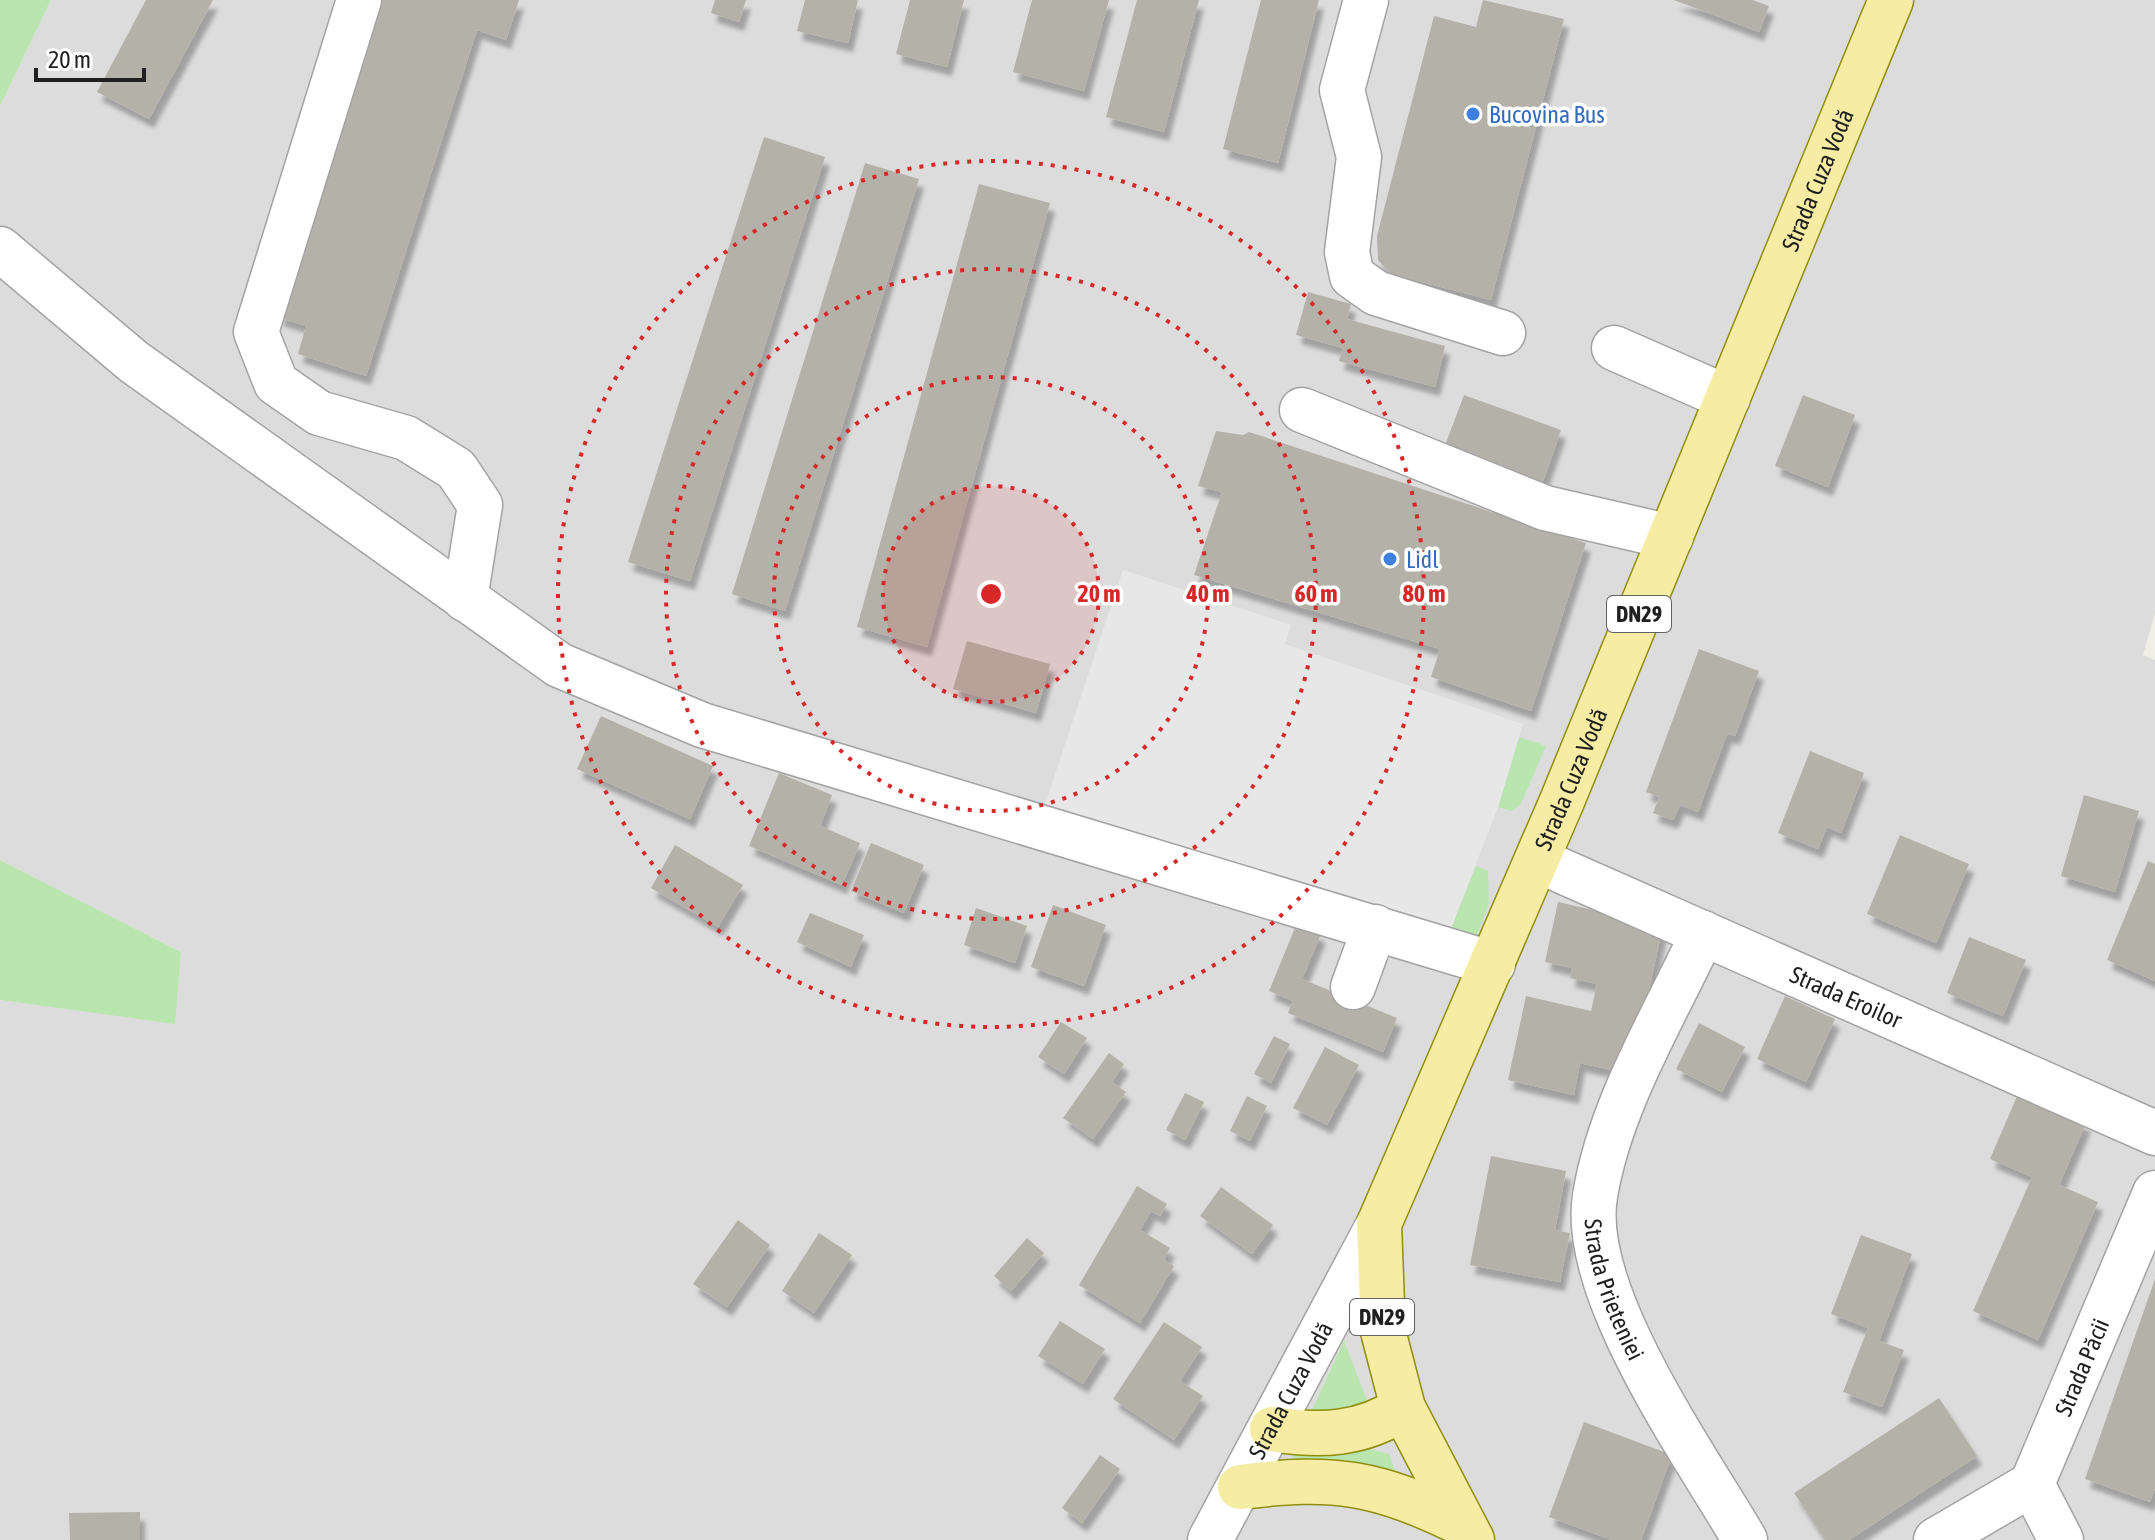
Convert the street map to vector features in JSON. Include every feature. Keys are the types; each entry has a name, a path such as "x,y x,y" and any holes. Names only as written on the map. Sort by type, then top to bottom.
{"main road":[{"name":"Strada Cuza Vodă","path":"1379,1224 1537,860 1891,0"},
{"name":"DN29","path":"1379,1224 1383,1331 1403,1408 1468,1532"},
{"path":"1272,1429 1316,1435 1335,1433 1381,1422 1403,1408"},
{"path":"1240,1487 1299,1481 1362,1485 1410,1499 1468,1532"}],"street":[{"path":"359,0 256,332 276,383 319,413 406,438 456,469 480,505 465,599"},
{"path":"1366,0 1342,90 1359,157 1347,252 1352,276 1376,293 1503,333"},
{"path":"0,249 134,362 559,665 702,725 1493,964"},
{"path":"1614,348 1728,398"},
{"path":"1302,410 1545,508 1671,537"},
{"name":"Strada Eroilor","path":"1537,860 2155,1133"},
{"path":"1353,987 1375,927"},
{"name":"Strada Prieteniei","path":"1703,933 1619,1112 1595,1200 1601,1268 1624,1332 1745,1540"},
{"name":"Strada Păcii","path":"2032,1484 2155,1193"},
{"name":"Strada Cuza Vodă","path":"1210,1540 1379,1224"},
{"path":"1936,1540 2032,1484 2061,1540"}],"shaded area":[{"path":"51,0 2155,0 2155,613 2143,655 2155,660 2155,1540 0,1540 0,1000 174,1023 181,952 0,860 0,106"},
{"path":"1123,570 1291,625 1285,644 1523,724 1498,807 1443,949 1043,811"}],"green space":[{"path":"0,0 51,0 0,106"},
{"path":"1519,737 1546,746 1521,804 1511,811 1498,807"},
{"path":"0,860 181,952 175,1024 0,1000"},
{"path":"1476,866 1488,871 1489,903 1469,957 1443,949"},
{"path":"1344,1341 1372,1413 1310,1414"},
{"path":"1359,1446 1389,1454 1398,1479 1289,1463 1297,1450"}],"building":[{"path":"146,0 213,0 149,119 97,92"},
{"path":"380,0 519,0 506,40 477,30 366,376 298,354 306,326 278,317"},
{"path":"715,0 746,0 739,22 711,13"},
{"path":"805,0 858,0 848,43 797,31"},
{"path":"910,0 964,0 947,67 896,54"},
{"path":"1032,0 1109,0 1084,91 1013,72"},
{"path":"1137,0 1199,0 1164,132 1106,117"},
{"path":"1261,0 1319,0 1278,163 1223,149"},
{"path":"1483,0 1564,19 1491,300 1391,274 1378,260 1377,236 1434,16 1476,27"},
{"path":"1674,0 1753,0 1769,6 1759,32"},
{"path":"764,137 825,157 690,581 628,562"},
{"path":"865,163 919,179 785,611 732,594"},
{"path":"979,184 1050,203 927,647 857,627"},
{"path":"1308,292 1351,304 1347,319 1445,346 1435,387 1339,361 1343,348 1296,335"},
{"path":"1464,395 1561,430 1542,484 1444,448"},
{"path":"1803,395 1855,415 1828,487 1775,466"},
{"name":"Lidl","path":"1216,431 1243,435 1249,432 1586,543 1531,711 1431,677 1440,649 1194,575 1222,492 1198,486"},
{"path":"967,641 1050,664 1036,713 953,689"},
{"path":"1699,649 1759,671 1735,736 1727,734 1698,812 1680,805 1673,820 1653,813 1659,797 1646,792"},
{"path":"601,716 713,766 690,819 577,769"},
{"path":"1810,751 1864,773 1841,833 1827,827 1818,849 1778,833"},
{"path":"779,773 832,795 820,826 860,843 842,885 749,846"},
{"path":"2084,795 2139,811 2115,892 2061,876"},
{"path":"1900,835 1969,864 1936,943 1867,914"},
{"path":"871,843 924,865 904,913 851,891"},
{"path":"675,845 743,885 718,927 651,888"},
{"path":"2148,861 2155,864 2155,981 2107,960"},
{"path":"1558,902 1663,926 1630,1074 1580,1063 1574,1095 1508,1080 1526,996 1591,1011 1597,984 1570,978 1572,968 1545,962"},
{"path":"1053,905 1106,925 1084,986 1031,967"},
{"path":"976,908 1027,926 1015,963 964,945"},
{"path":"810,913 864,935 851,967 797,942"},
{"path":"1297,923 1321,934 1302,979 1397,1018 1383,1052 1288,1013 1293,1001 1269,991"},
{"path":"1969,937 2026,960 2003,1016 1947,993"},
{"path":"1785,996 1835,1019 1806,1082 1757,1059"},
{"path":"1061,1022 1087,1038 1064,1074 1038,1057"},
{"path":"1699,1023 1745,1047 1722,1092 1676,1069"},
{"path":"1274,1036 1290,1044 1271,1083 1254,1074"},
{"path":"1325,1047 1359,1065 1327,1125 1293,1108"},
{"path":"1109,1053 1124,1064 1112,1082 1126,1092 1093,1139 1063,1118"},
{"path":"1185,1093 1204,1102 1185,1140 1166,1130"},
{"path":"2018,1094 2086,1123 2059,1185 2098,1202 2038,1340 1973,1311 2032,1177 1990,1159"},
{"path":"1247,1096 1267,1106 1250,1141 1230,1131"},
{"path":"1491,1156 1566,1171 1555,1230 1570,1233 1560,1282 1470,1265"},
{"path":"1137,1186 1167,1204 1160,1216 1151,1211 1140,1230 1170,1248 1164,1260 1174,1266 1140,1323 1079,1285"},
{"path":"1221,1187 1273,1225 1252,1254 1200,1216"},
{"path":"738,1220 770,1245 727,1307 693,1284"},
{"path":"819,1233 852,1255 814,1313 782,1291"},
{"path":"1861,1235 1912,1254 1879,1341 1904,1350 1882,1407 1843,1392 1868,1328 1831,1314"},
{"path":"1027,1238 1044,1253 1011,1291 994,1276"},
{"path":"2155,1279 2155,1488 2150,1502 2085,1479"},
{"path":"1060,1321 1105,1349 1083,1384 1038,1356"},
{"path":"1164,1322 1202,1347 1180,1381 1203,1396 1174,1440 1113,1399"},
{"path":"1939,1398 1977,1456 1849,1540 1825,1540 1794,1493"},
{"path":"1584,1422 1672,1455 1641,1540 1612,1540 1549,1517"},
{"path":"1100,1455 1120,1469 1082,1523 1062,1508"},
{"path":"140,1512 140,1540 70,1540 69,1513"}],"place":[{"name":"Bucovina Bus","path":"1473,114"},
{"name":"Lidl","path":"1390,559"}]}
